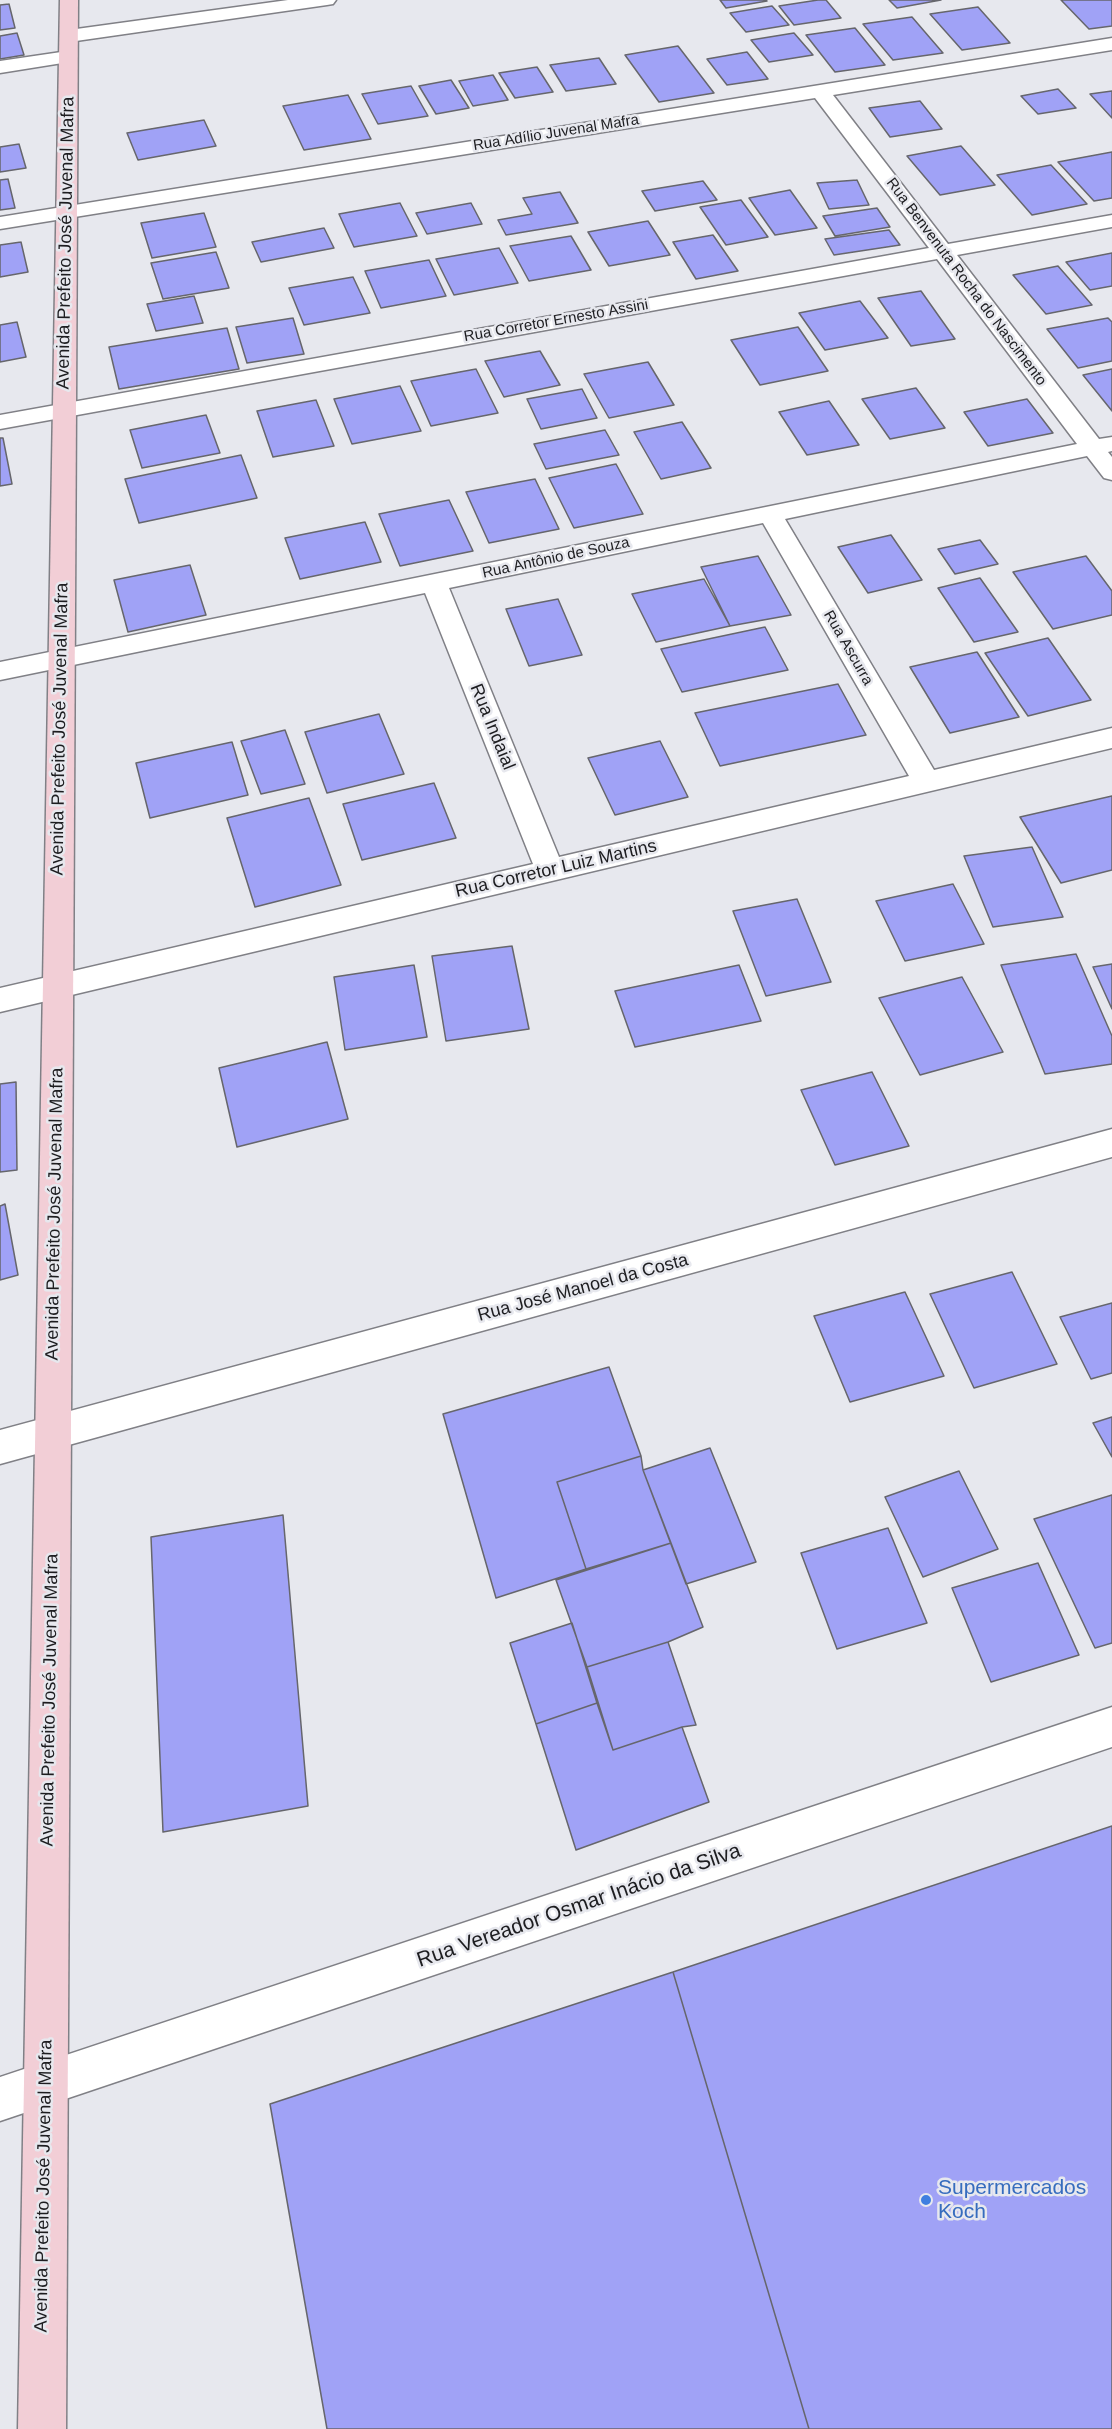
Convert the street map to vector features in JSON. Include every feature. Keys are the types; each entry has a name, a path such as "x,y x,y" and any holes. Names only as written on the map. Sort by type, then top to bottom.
{"main road":[{"name":"Avenida Prefeito José Juvenal Mafra","path":"42,2429 69,0"}],"street":[{"path":"0,67 68,47 327,0"},
{"name":"Rua Adílio Juvenal Mafra","path":"0,223 1112,44"},
{"name":"Rua Benvenuta Rocha do Nascimento","path":"820,91 943,252 1102,446 1112,473"},
{"name":"Rua Corretor Ernesto Assini","path":"0,422 1112,221"},
{"name":"Rua Antônio de Souza","path":"0,671 1102,446"},
{"name":"Rua Ascurra","path":"770,514 927,782"},
{"name":"Rua Indaial","path":"434,583 550,871"},
{"name":"Rua Corretor Luiz Martins","path":"0,1000 1112,738"},
{"name":"Rua José Manoel da Costa","path":"0,1447 1112,1143"},
{"name":"Rua Vereador Osmar Inácio da Silva","path":"0,2099 1112,1727"}],"building":[{"path":"720,0 766,0 767,1 726,8"},
{"path":"826,0 841,18 794,25 779,6"},
{"path":"889,0 941,0 897,8"},
{"path":"1061,0 1112,0 1112,26 1089,29"},
{"path":"9,4 15,28 0,30 0,5"},
{"path":"772,6 789,25 746,32 730,13"},
{"path":"978,7 1010,43 962,50 930,14"},
{"path":"912,17 943,53 893,60 863,24"},
{"path":"855,28 885,65 835,72 806,35"},
{"path":"17,33 24,55 0,59 0,36"},
{"path":"794,33 813,55 769,62 751,40"},
{"path":"678,46 714,93 659,102 625,55"},
{"path":"747,52 768,79 727,85 707,59"},
{"path":"599,58 616,84 566,91 550,65"},
{"path":"537,67 553,92 515,98 499,73"},
{"path":"493,75 508,100 473,106 459,81"},
{"path":"451,80 469,108 436,114 419,86"},
{"path":"411,86 428,116 378,124 362,94"},
{"path":"1058,89 1076,108 1038,114 1021,96"},
{"path":"1112,91 1112,118 1090,94"},
{"path":"348,95 371,139 304,150 283,106"},
{"path":"920,101 942,129 890,137 869,108"},
{"path":"204,120 216,146 138,160 127,133"},
{"path":"19,144 26,168 0,172 0,147"},
{"path":"961,146 995,185 940,195 907,156"},
{"path":"1112,152 1112,198 1094,201 1058,162"},
{"path":"1051,165 1087,204 1032,215 997,175"},
{"path":"8,179 15,208 0,210 0,180"},
{"path":"857,180 869,205 829,209 817,183"},
{"path":"703,181 717,200 655,211 642,191"},
{"path":"790,190 817,228 775,235 749,198"},
{"path":"560,192 578,223 506,235 498,220 532,214 523,198"},
{"path":"741,200 768,237 726,245 700,207"},
{"path":"400,203 417,236 354,247 339,214"},
{"path":"471,203 482,224 427,234 416,213"},
{"path":"877,208 890,227 835,236 823,216"},
{"path":"204,213 216,247 152,258 141,223"},
{"path":"648,221 670,255 609,266 588,232"},
{"path":"324,228 334,248 261,262 252,242"},
{"path":"889,230 900,245 834,255 825,239"},
{"path":"713,235 738,271 696,279 673,242"},
{"path":"571,236 591,270 529,281 510,246"},
{"path":"21,242 28,272 0,277 0,245"},
{"path":"499,248 518,283 454,295 436,259"},
{"path":"216,252 229,288 163,299 151,263"},
{"path":"1112,253 1112,286 1090,290 1066,262"},
{"path":"429,260 446,296 381,308 365,271"},
{"path":"1058,266 1092,305 1046,314 1013,275"},
{"path":"353,277 370,313 304,325 289,288"},
{"path":"921,291 955,339 911,346 878,298"},
{"path":"194,296 203,323 156,331 147,304"},
{"path":"860,301 888,338 825,350 799,313"},
{"path":"293,318 304,354 247,363 236,327"},
{"path":"1108,318 1112,322 1112,361 1078,368 1047,329"},
{"path":"17,322 26,357 0,362 0,325"},
{"path":"798,327 828,371 760,385 731,340"},
{"path":"227,328 239,369 119,389 109,347"},
{"path":"540,351 560,385 504,397 485,361"},
{"path":"648,362 674,405 609,418 584,374"},
{"path":"476,369 498,413 431,426 411,381"},
{"path":"1112,369 1112,411 1083,375"},
{"path":"400,386 421,431 352,444 334,399"},
{"path":"916,388 945,428 890,439 862,399"},
{"path":"582,389 597,418 541,429 527,399"},
{"path":"1027,399 1053,433 988,446 964,412"},
{"path":"316,400 334,446 273,457 257,411"},
{"path":"829,401 859,445 807,455 779,412"},
{"path":"206,415 220,453 142,468 130,430"},
{"path":"682,422 711,468 661,479 634,432"},
{"path":"605,430 619,455 546,469 534,444"},
{"path":"0,438 3,438 12,484 0,486"},
{"path":"241,455 257,498 139,523 125,479"},
{"path":"616,464 643,514 574,528 549,478"},
{"path":"535,479 559,529 489,543 466,492"},
{"path":"449,500 473,551 400,566 379,514"},
{"path":"365,522 381,562 300,579 285,538"},
{"path":"891,535 922,580 868,593 838,547"},
{"path":"980,540 998,564 955,574 938,549"},
{"path":"758,556 791,615 730,626 701,567"},
{"path":"1086,556 1112,591 1112,615 1053,629 1013,572"},
{"path":"190,565 206,615 128,632 114,580"},
{"path":"980,578 1018,632 974,642 938,588"},
{"path":"704,579 730,626 656,642 632,594"},
{"path":"558,599 582,655 529,666 506,609"},
{"path":"765,627 788,670 682,692 661,649"},
{"path":"1048,638 1091,700 1028,716 985,653"},
{"path":"977,652 1019,717 950,733 910,667"},
{"path":"838,684 866,735 720,766 695,713"},
{"path":"379,714 404,774 327,793 305,732"},
{"path":"285,730 305,784 261,794 241,741"},
{"path":"660,741 688,797 615,815 588,758"},
{"path":"232,742 248,795 150,818 136,763"},
{"path":"434,783 456,838 362,860 343,804"},
{"path":"1112,796 1112,870 1061,883 1020,817"},
{"path":"309,798 341,885 255,907 227,818"},
{"path":"1032,847 1063,917 993,927 964,856"},
{"path":"953,884 984,944 905,961 876,901"},
{"path":"797,899 831,982 766,996 733,911"},
{"path":"512,946 529,1029 446,1041 432,956"},
{"path":"1076,954 1112,1036 1112,1064 1045,1074 1001,965"},
{"path":"1112,964 1112,1009 1093,967"},
{"path":"414,965 427,1037 345,1050 334,977"},
{"path":"739,965 761,1021 635,1047 615,991"},
{"path":"962,977 1003,1052 920,1075 879,998"},
{"path":"327,1042 348,1119 237,1147 219,1068"},
{"path":"872,1072 909,1146 835,1165 801,1090"},
{"path":"16,1082 17,1170 0,1172 0,1084"},
{"path":"5,1204 18,1275 0,1280 0,1206"},
{"path":"1012,1272 1057,1364 974,1388 930,1294"},
{"path":"905,1292 944,1376 850,1402 814,1316"},
{"path":"1112,1303 1112,1373 1091,1379 1060,1317"},
{"path":"609,1367 641,1456 557,1482 586,1569 496,1598 443,1414"},
{"path":"1112,1417 1112,1457 1093,1423"},
{"path":"710,1448 756,1562 686,1584 643,1470"},
{"path":"641,1456 643,1470 671,1543 586,1569 557,1482"},
{"path":"959,1471 998,1549 923,1577 885,1497"},
{"path":"1112,1495 1112,1643 1095,1648 1034,1519"},
{"path":"283,1515 308,1806 163,1832 151,1537"},
{"path":"888,1528 927,1623 837,1649 801,1553"},
{"path":"671,1543 703,1627 668,1642 587,1667 556,1580"},
{"path":"1038,1563 1079,1655 991,1682 952,1588"},
{"path":"572,1623 597,1703 536,1724 510,1643"},
{"path":"668,1642 696,1725 682,1727 613,1750 587,1667"},
{"path":"597,1703 613,1750 682,1727 709,1802 576,1850 536,1724"},
{"name":"Supermercados Koch","path":"1112,1826 1112,2429 809,2429 673,1972"},
{"path":"673,1972 809,2429 327,2429 270,2104"}],"place":[{"name":"Supermercados Koch","path":"926,2200"}]}
